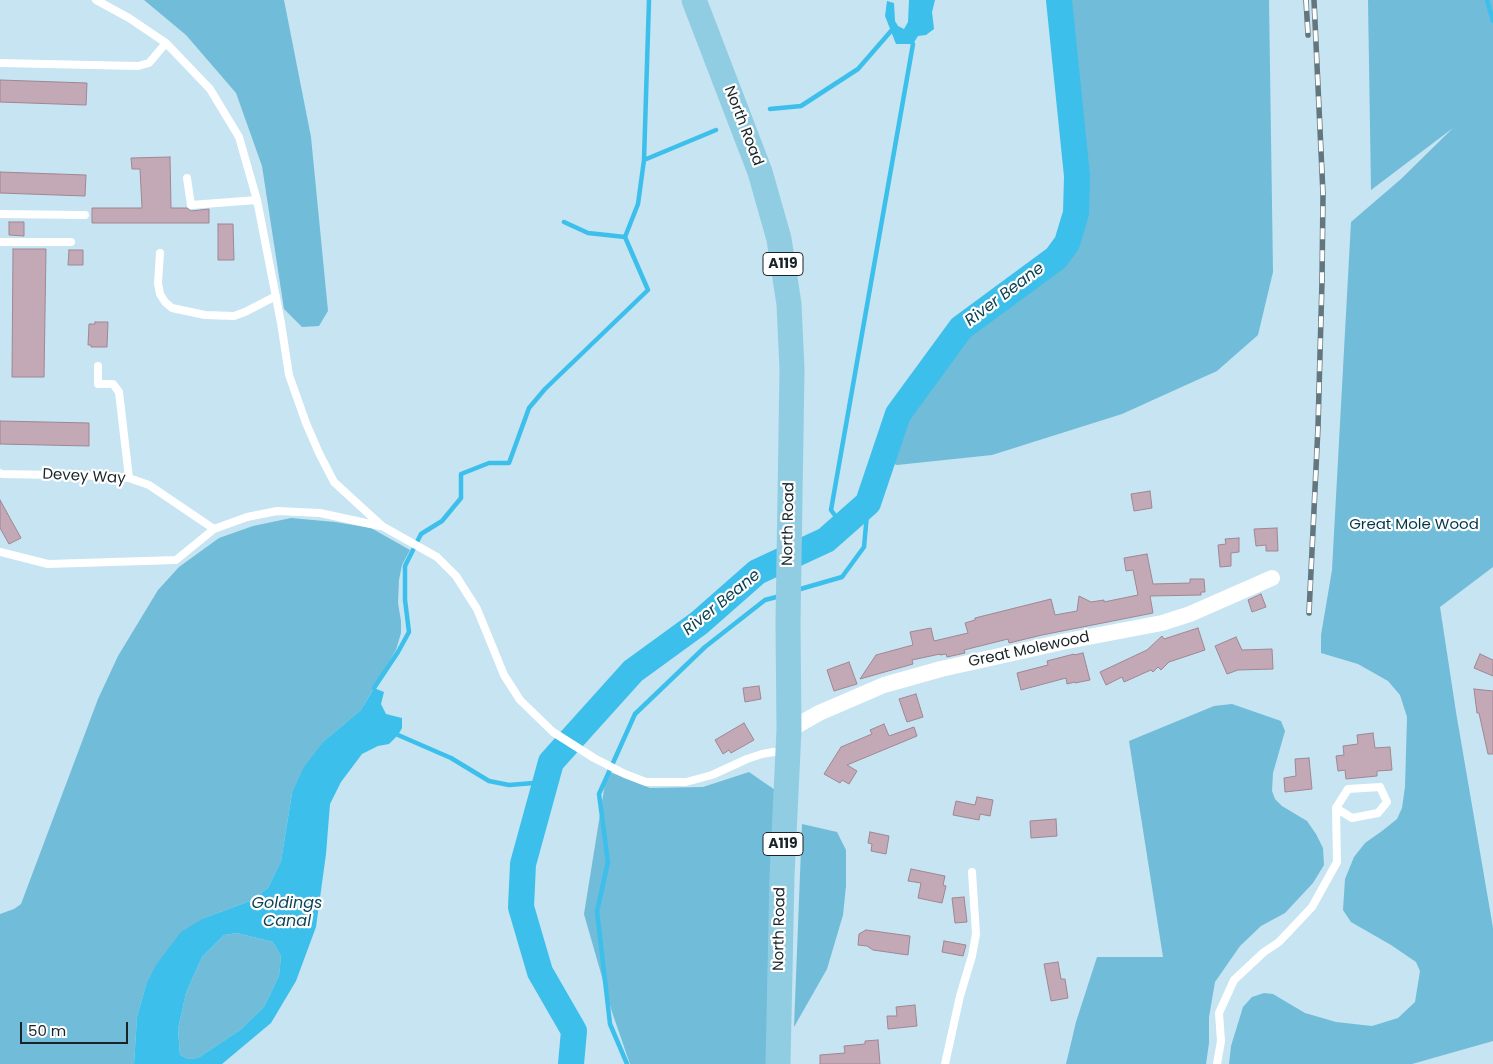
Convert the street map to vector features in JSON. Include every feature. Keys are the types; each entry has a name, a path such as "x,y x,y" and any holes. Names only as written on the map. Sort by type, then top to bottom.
{"main road":[{"name":"North Road","path":"694,0 760,172 779,239 788,304 792,370 788,594 789,742 782,876 778,1064"}],"street":[{"name":"Great Molewood","path":"789,742 819,713 884,685 940,669 1023,650 1162,623 1190,614 1272,578"}],"lane":[{"path":"96,0 129,18 166,43 210,89 239,137 258,200 289,375 319,453 334,482 382,526 437,557 456,576 477,609 504,675 520,700 553,732 594,758 646,782 686,782 712,775 747,759 773,752 789,742"},
{"path":"0,63 138,66 149,63 166,43"},
{"path":"187,178 191,205 258,200"},
{"path":"0,214 85,216"},
{"path":"0,242 71,242"},
{"path":"160,253 158,283 160,294 172,308 205,315 234,316 246,312 276,296"},
{"path":"98,366 98,384 113,384 120,392 130,478"},
{"name":"Devey Way","path":"0,473 130,478 149,485 214,529"},
{"path":"0,552 48,564 176,560 214,529 247,517 277,511 320,513 382,526"},
{"path":"1217,1064 1221,1041 1219,1013 1234,980 1264,952 1279,942 1312,907 1338,862 1336,808 1348,789 1380,786 1387,802 1378,813 1352,818 1336,808"},
{"path":"945,1064 953,1023 972,956 976,934 972,872"}],"green space":[{"path":"144,0 284,0 311,137 328,311 319,326 302,327 284,309 262,166 236,93 186,35"},
{"path":"1068,0 1269,0 1273,272 1258,335 1217,371 1122,414 992,455 897,465 878,458 935,359 980,316 1048,274 1081,229 1089,184"},
{"name":"Great Mole Wood","path":"1368,0 1493,0 1493,567 1440,607 1493,928 1493,1041 1412,1064 1229,1064 1231,1046 1243,1007 1252,997 1264,993 1273,994 1305,1013 1336,1022 1372,1026 1398,1018 1415,1002 1420,971 1416,962 1351,922 1343,910 1345,879 1354,857 1365,843 1397,819 1402,808 1405,787 1407,717 1400,695 1388,681 1358,664 1321,653 1321,635 1332,570 1351,222 1401,179 1453,128 1371,190"},
{"path":"291,518 371,528 410,550 402,565 399,580 398,603 401,633 396,650 361,710 324,741 292,793 281,861 268,888 250,901 204,918 146,985 137,1017 134,1064 0,1064 0,914 14,909 21,904 98,699 118,656 158,590 179,567 219,538 253,526"},
{"path":"1232,704 1281,721 1285,731 1273,773 1272,791 1275,799 1282,806 1307,821 1323,848 1324,865 1313,883 1285,913 1261,926 1240,946 1215,982 1209,1017 1209,1043 1206,1064 1066,1064 1076,1022 1097,957 1163,957 1129,741 1214,706"},
{"path":"607,771 650,788 703,787 749,772 775,790 769,1064 630,1064 612,1012 584,914"},
{"path":"802,824 837,832 846,850 846,886 843,915 827,969 794,1027"},
{"path":"237,933 273,942 281,956 279,976 264,1007 240,1030 198,1058 188,1059 180,1055 178,1029 186,993 202,957 224,935"}],"water":[{"path":"909,0 935,0 932,12 934,29 926,35 918,36 913,44 896,44 885,16 887,1 894,3 895,21 898,26 904,29 908,22"},
{"name":"Goldings Canal","path":"374,688 384,692 381,704 386,714 402,718 402,728 389,744 378,746 362,754 341,782 330,804 326,854 316,927 296,981 271,1023 222,1064 134,1064 137,1017 146,985 156,965 181,932 204,918 250,901 268,888 281,861 292,793 304,767 324,741 361,710","holes":["237,933 273,942 281,956 279,976 264,1007 240,1030 198,1058 188,1059 180,1055 178,1029 186,993 202,957 224,935"]}],"building":[{"path":"0,80 87,83 86,105 0,102"},
{"path":"170,157 171,208 187,208 191,211 209,209 209,223 92,223 92,208 142,208 140,169 132,169 131,158"},
{"path":"0,172 86,175 85,196 0,193"},
{"path":"9,222 24,222 24,236 9,235"},
{"path":"218,224 233,224 234,260 218,260"},
{"path":"13,249 46,249 44,377 12,377"},
{"path":"69,250 83,250 83,265 68,265"},
{"path":"95,322 108,322 107,347 91,347 91,345 88,345 89,324 95,324"},
{"path":"0,421 89,423 89,446 0,444"},
{"path":"1150,491 1152,508 1134,511 1131,494"},
{"path":"0,500 21,538 9,544 0,528"},
{"path":"1277,528 1278,551 1266,551 1266,545 1256,546 1254,529"},
{"path":"1239,538 1239,552 1231,553 1231,566 1220,567 1218,545 1226,544 1225,539"},
{"path":"1147,554 1153,584 1190,583 1190,579 1204,579 1205,592 1201,592 1201,595 1150,596 1153,613 1009,643 1008,639 964,650 965,653 947,657 946,654 940,654 912,660 913,664 860,679 876,655 913,645 910,632 931,628 934,641 968,633 965,623 975,620 975,618 1051,599 1055,615 1077,611 1079,596 1091,602 1104,600 1104,602 1138,595 1133,570 1126,571 1124,558"},
{"path":"1261,594 1266,607 1252,612 1248,600"},
{"path":"1198,628 1205,650 1169,662 1161,670 1158,667 1153,672 1151,670 1124,682 1122,677 1106,685 1100,672 1147,650 1162,636 1164,639"},
{"path":"1236,637 1242,650 1272,649 1273,669 1238,670 1227,674 1215,646"},
{"path":"1083,653 1090,680 1067,684 1066,678 1021,690 1017,673 1048,665 1047,661"},
{"path":"1480,654 1493,660 1493,676 1474,668"},
{"path":"849,662 857,684 834,691 827,670"},
{"path":"759,686 761,699 745,702 743,688"},
{"path":"1474,689 1493,691 1493,754 1488,754 1479,713 1477,713"},
{"path":"916,694 923,717 907,722 899,699"},
{"path":"744,723 754,740 731,753 729,750 723,754 715,740"},
{"path":"884,724 889,736 914,727 917,736 847,765 857,771 849,784 842,780 840,783 824,774 841,747 872,734 870,730"},
{"path":"1373,733 1375,748 1390,747 1392,770 1377,771 1377,776 1346,779 1345,770 1338,771 1336,756 1344,755 1343,746 1358,744 1357,735"},
{"path":"1309,758 1312,789 1285,792 1284,778 1296,776 1295,759"},
{"path":"977,797 993,800 990,816 980,814 979,820 953,815 956,801 975,805"},
{"path":"1056,819 1057,836 1031,838 1030,821"},
{"path":"870,832 889,836 886,854 871,851 872,844 868,843"},
{"path":"911,869 945,876 943,885 946,886 942,903 918,898 921,883 908,881"},
{"path":"964,897 967,922 955,923 952,898"},
{"path":"866,930 910,936 908,955 873,950 867,946 858,945 859,934"},
{"path":"944,941 966,945 963,956 942,952"},
{"path":"1058,962 1061,979 1065,979 1068,998 1051,1001 1044,964"},
{"path":"915,1005 917,1026 888,1029 887,1016 897,1016 896,1007"},
{"path":"878,1040 880,1064 820,1064 820,1055 845,1053 844,1046 865,1044 865,1041"}],"waterway":[{"path":"374,688 409,632 405,600 405,566 421,534 442,521 461,498 461,474 489,463 509,463 529,408 545,389 648,290 625,237 638,204 644,160 649,0"},
{"name":"River Beane","path":"571,1064 574,1031 540,972 521,907 523,864 551,762 633,671 699,623 757,572 826,540 868,503 898,414 961,328 1056,258 1067,243 1076,213 1077,176 1059,0"},
{"path":"1487,0 1493,21"},
{"path":"770,109 801,106 858,69 891,31"},
{"path":"842,525 831,510 913,44"},
{"path":"644,160 716,130"},
{"path":"564,222 588,233 625,237"},
{"path":"797,590 842,577 864,547 868,503"},
{"path":"627,1064 610,1024 597,911 608,862 599,794 635,714 705,647 765,600 780,596"},
{"path":"398,735 451,758 489,781 509,785 546,782"}],"railway":[{"path":"1306,0 1308,35"},
{"path":"1309,613 1318,427 1323,194 1314,0"}]}
